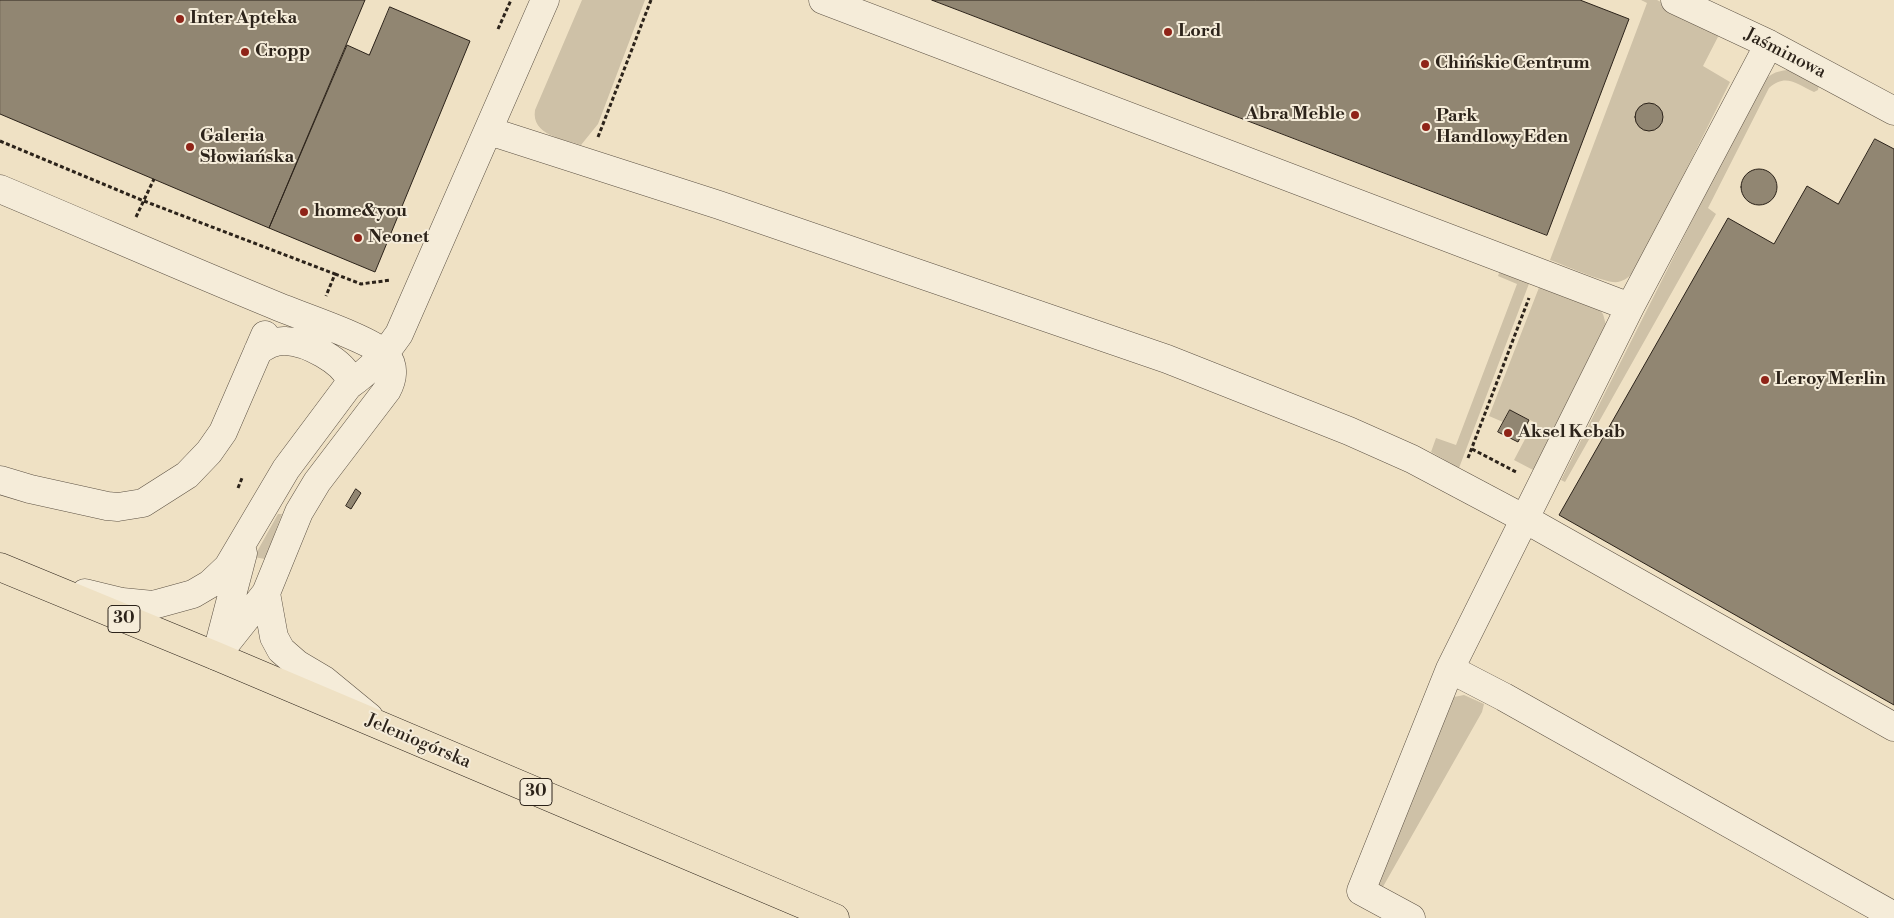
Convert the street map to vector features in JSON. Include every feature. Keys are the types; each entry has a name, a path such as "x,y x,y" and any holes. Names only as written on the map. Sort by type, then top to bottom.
{"main road":[{"name":"Jeleniogórska","path":"0,567 216,656 835,918"}],"street":[{"path":"32,581 122,602 153,605 193,594 210,584 228,567 286,469 348,386 368,372 385,354 399,334 545,0"},
{"path":"823,0 1630,307"},
{"name":"Jaśminowa","path":"1675,0 1769,44 1894,111"},
{"path":"1410,918 1361,891 1450,669 1630,307 1769,44"},
{"path":"489,131 719,205 1167,359 1349,431 1412,459 1525,519 1894,727"},
{"path":"0,189 363,341 385,354 391,363 392,380 390,385 372,412 316,482 299,512 266,592 216,656"},
{"path":"0,480 30,489 118,507 143,503 188,475 209,452 223,432 277,306"},
{"path":"258,351 276,341 286,340 303,345 330,358 342,367 350,380 348,386"},
{"path":"216,656 248,536"},
{"path":"266,592 274,637 281,650 297,664 324,680 382,727"},
{"path":"1450,669 1504,697 1894,916"}],"path":[{"path":"588,163 652,0"},
{"path":"0,141 144,201 360,284 390,280"},
{"path":"125,242 154,179"},
{"path":"1459,484 1539,271"},
{"path":"314,321 335,274"},
{"path":"1472,449 1542,485"},
{"path":"238,488 242,478"}],"shaded area":[{"path":"582,0 645,0 598,124 581,145 557,138 543,130 535,118 535,110"},
{"path":"1641,0 1657,0 1720,33 1703,66 1730,82 1637,268 1624,280 1612,282 1550,260 1647,3"},
{"path":"1788,70 1819,85 1818,90 1814,92 1791,81 1781,81 1769,88 1708,208 1716,214 1565,482 1561,480 1760,86 1772,74"},
{"path":"1500,271 1530,281 1459,468 1431,452 1436,438 1456,445 1517,284 1498,276"},
{"path":"1540,285 1596,306 1603,314 1606,325 1603,335 1535,471 1514,460 1534,422 1510,410 1503,422 1489,416"},
{"path":"278,514 282,514 265,559 254,557"},
{"path":"1464,695 1484,704 1482,712 1380,892 1376,889 1449,703 1454,697"}],"building":[{"name":"Galeria Słowiańska","path":"0,0 365,0 269,228 0,114"},
{"name":"Park Handlowy Eden","path":"932,0 1580,0 1629,19 1547,235"},
{"path":"390,7 470,41 375,272 269,228 347,45 369,55"},
{"path":"1649,103 1659,107 1663,117 1659,127 1649,131 1639,127 1635,117 1639,107"},
{"name":"Leroy Merlin","path":"1875,139 1894,149 1894,705 1559,515 1728,218 1774,244 1807,186 1838,204"},
{"path":"1759,169 1766,170 1772,174 1776,180 1776,194 1772,200 1766,204 1759,205 1752,204 1746,200 1742,194 1741,187 1742,180 1746,174 1752,170"},
{"path":"1510,410 1529,420 1518,442 1498,432"},
{"path":"356,489 361,493 351,509 346,506"}],"place":[{"name":"Inter Apteka","path":"180,19"},
{"name":"Lord","path":"1168,32"},
{"name":"Cropp","path":"245,52"},
{"name":"Chińskie Centrum","path":"1425,64"},
{"name":"Abra Meble","path":"1355,115"},
{"name":"Park Handlowy Eden","path":"1426,127"},
{"name":"Galeria Słowiańska","path":"190,147"},
{"name":"home&you","path":"304,212"},
{"name":"Neonet","path":"358,238"},
{"name":"Leroy Merlin","path":"1765,380"},
{"name":"Aksel Kebab","path":"1508,433"}]}
